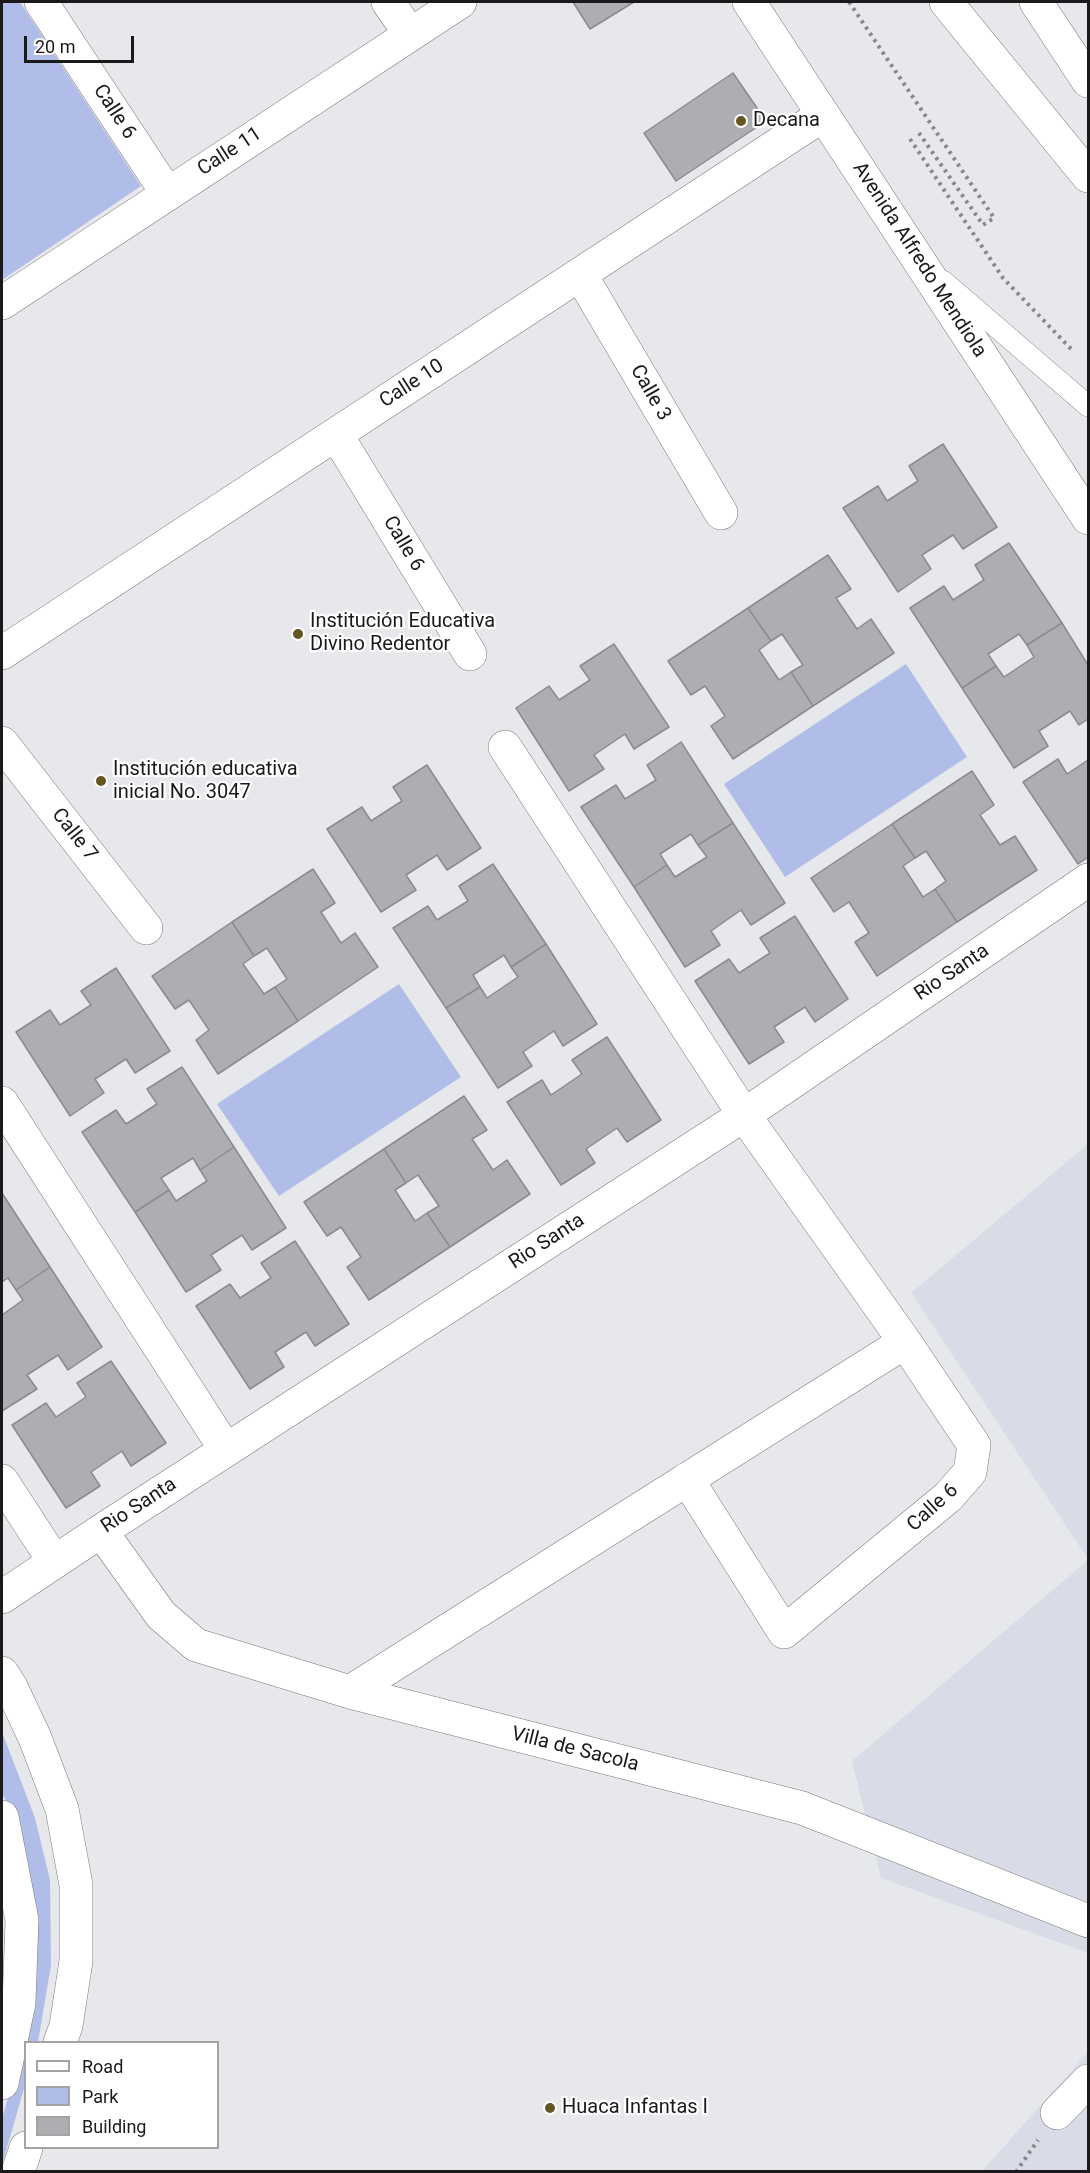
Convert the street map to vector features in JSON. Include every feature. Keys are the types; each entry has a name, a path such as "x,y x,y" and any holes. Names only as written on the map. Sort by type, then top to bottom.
{"main road":[{"name":"Calle 6","path":"41,2 167,193"},
{"path":"388,2 410,34"},
{"name":"Calle 11","path":"2,303 460,2"},
{"name":"Avenida Alfredo Mendiola","path":"749,2 1089,518"},
{"path":"946,2 1089,176"},
{"path":"1036,2 1089,81"},
{"name":"Calle 10","path":"2,653 823,115"},
{"name":"Calle 3","path":"580,274 721,513"},
{"name":"Calle 6","path":"336,434 470,654"},
{"name":"Calle 7","path":"2,743 146,928"},
{"name":"Calle 6","path":"505,747 744,1114 905,1342 974,1445 970,1472 948,1497 784,1632 687,1479"},
{"name":"Rio Santa","path":"2,1597 54,1561 744,1114 1089,880"},
{"path":"2,1103 226,1450"},
{"path":"350,1692 905,1342"},
{"path":"2,1481 54,1561"},
{"name":"Villa de Sacola","path":"101,1531 161,1615 196,1645 350,1692 802,1808 1089,1921"},
{"path":"5,1684 34,1738 62,1809 76,1885 76,1961 66,2026 61,2041"},
{"path":"2,1817 22,1920 19,2003 2,2083"},
{"path":"1058,2113 1089,2081"},
{"path":"18,2172 26,2149"}],"lane":[{"path":"920,262 1089,406"}],"path":[{"path":"849,2 994,218 982,225 919,133"},
{"path":"910,139 1003,278 1081,358"}],"shaded area":[{"path":"1088,1144 1088,1559 911,1293"},
{"path":"1088,1560 1088,1953 881,1878 852,1761"},
{"path":"1088,2052 1088,2171 982,2171"}],"green space":[{"path":"2,2 20,2 141,186 2,280"},
{"path":"906,664 967,757 785,877 724,784"},
{"path":"399,984 461,1077 279,1196 217,1104"},
{"path":"2,1732 35,1818 50,1880 51,1965 38,2041 24,2041 24,2088 2,2165 2,2118 21,2055 6,1801 2,1793"}],"building":[{"path":"573,2 634,2 590,29"},
{"path":"733,73 766,121 676,181 644,133"},
{"path":"943,444 997,527 963,549 953,535 922,555 931,569 898,592 843,508 878,486 887,501 918,481 909,466"},
{"path":"1009,543 1062,623 1027,645 1019,634 988,654 996,666 962,688 910,608 944,586 953,600 984,580 975,565"},
{"path":"828,555 851,589 836,598 857,629 871,619 894,653 813,706 791,672 803,665 782,634 771,641 748,608"},
{"path":"748,608 771,641 759,650 779,680 791,672 813,706 733,759 711,726 725,716 705,686 691,695 668,661"},
{"path":"1062,623 1088,665 1088,719 1079,725 1070,711 1039,731 1048,746 1014,768 962,688 996,666 1004,677 1034,657 1027,645"},
{"path":"614,644 669,727 634,749 625,734 594,755 604,769 569,791 516,708 549,686 559,700 590,680 580,666"},
{"path":"681,742 733,823 698,845 691,834 660,854 667,865 634,887 581,807 616,785 625,799 656,780 647,765"},
{"path":"1058,759 1067,774 1088,760 1088,857 1078,864 1023,782"},
{"path":"427,765 481,848 447,870 437,855 406,875 416,890 381,912 327,829 362,807 371,821 402,801 393,787"},
{"path":"972,771 994,805 980,815 1000,845 1015,836 1037,870 957,922 935,889 946,881 926,851 915,858 892,824"},
{"path":"733,823 785,903 751,925 741,910 711,931 720,945 685,967 634,887 667,865 675,877 707,857 698,845"},
{"path":"892,824 915,858 903,866 923,897 935,889 957,922 877,976 855,942 869,933 849,902 834,912 811,878"},
{"path":"493,864 546,944 511,967 504,955 473,975 480,987 446,1008 393,928 428,906 437,920 468,901 459,886"},
{"path":"313,869 335,903 321,912 341,943 355,933 378,967 298,1021 275,987 287,979 267,948 254,956 232,922"},
{"path":"795,916 848,999 815,1022 805,1007 774,1027 784,1042 749,1064 695,981 729,959 739,973 770,953 760,938"},
{"path":"232,922 254,956 243,964 264,994 275,987 298,1021 218,1074 196,1040 209,1030 189,1000 175,1009 152,976"},
{"path":"546,944 597,1024 563,1046 554,1031 523,1052 532,1066 498,1088 446,1008 480,987 487,998 518,977 511,967"},
{"path":"116,968 170,1051 135,1073 126,1059 95,1079 104,1093 70,1116 16,1032 50,1010 60,1025 91,1005 81,991"},
{"path":"607,1037 661,1120 627,1142 617,1128 586,1149 595,1163 561,1185 507,1102 542,1080 551,1095 582,1074 572,1060"},
{"path":"182,1067 234,1147 200,1170 193,1158 161,1178 169,1190 135,1212 82,1132 116,1110 126,1124 157,1104 147,1089"},
{"path":"464,1096 487,1130 472,1139 493,1170 507,1160 530,1194 450,1247 427,1213 439,1206 418,1175 406,1183 384,1149"},
{"path":"234,1147 286,1228 252,1250 242,1235 211,1255 221,1270 186,1292 135,1212 169,1190 176,1201 207,1181 200,1170"},
{"path":"384,1149 406,1183 395,1190 415,1221 427,1213 450,1247 369,1300 347,1267 361,1257 341,1227 327,1236 304,1202"},
{"path":"2,1193 50,1267 16,1290 8,1278 2,1282"},
{"path":"295,1241 349,1324 315,1346 306,1332 275,1352 284,1367 250,1389 196,1306 230,1284 240,1298 271,1278 261,1263"},
{"path":"50,1267 102,1347 68,1370 58,1355 27,1375 37,1389 2,1411 2,1315 23,1300 16,1290"},
{"path":"111,1361 166,1443 131,1466 122,1451 91,1472 100,1486 66,1508 12,1425 46,1403 56,1417 86,1397 77,1383"}],"place":[{"name":"Decana","path":"741,121"},
{"name":"Institución Educativa Divino Redentor","path":"298,634"},
{"name":"Institución educativa inicial No. 3047","path":"101,781"},
{"name":"Huaca Infantas I","path":"550,2108"}]}
